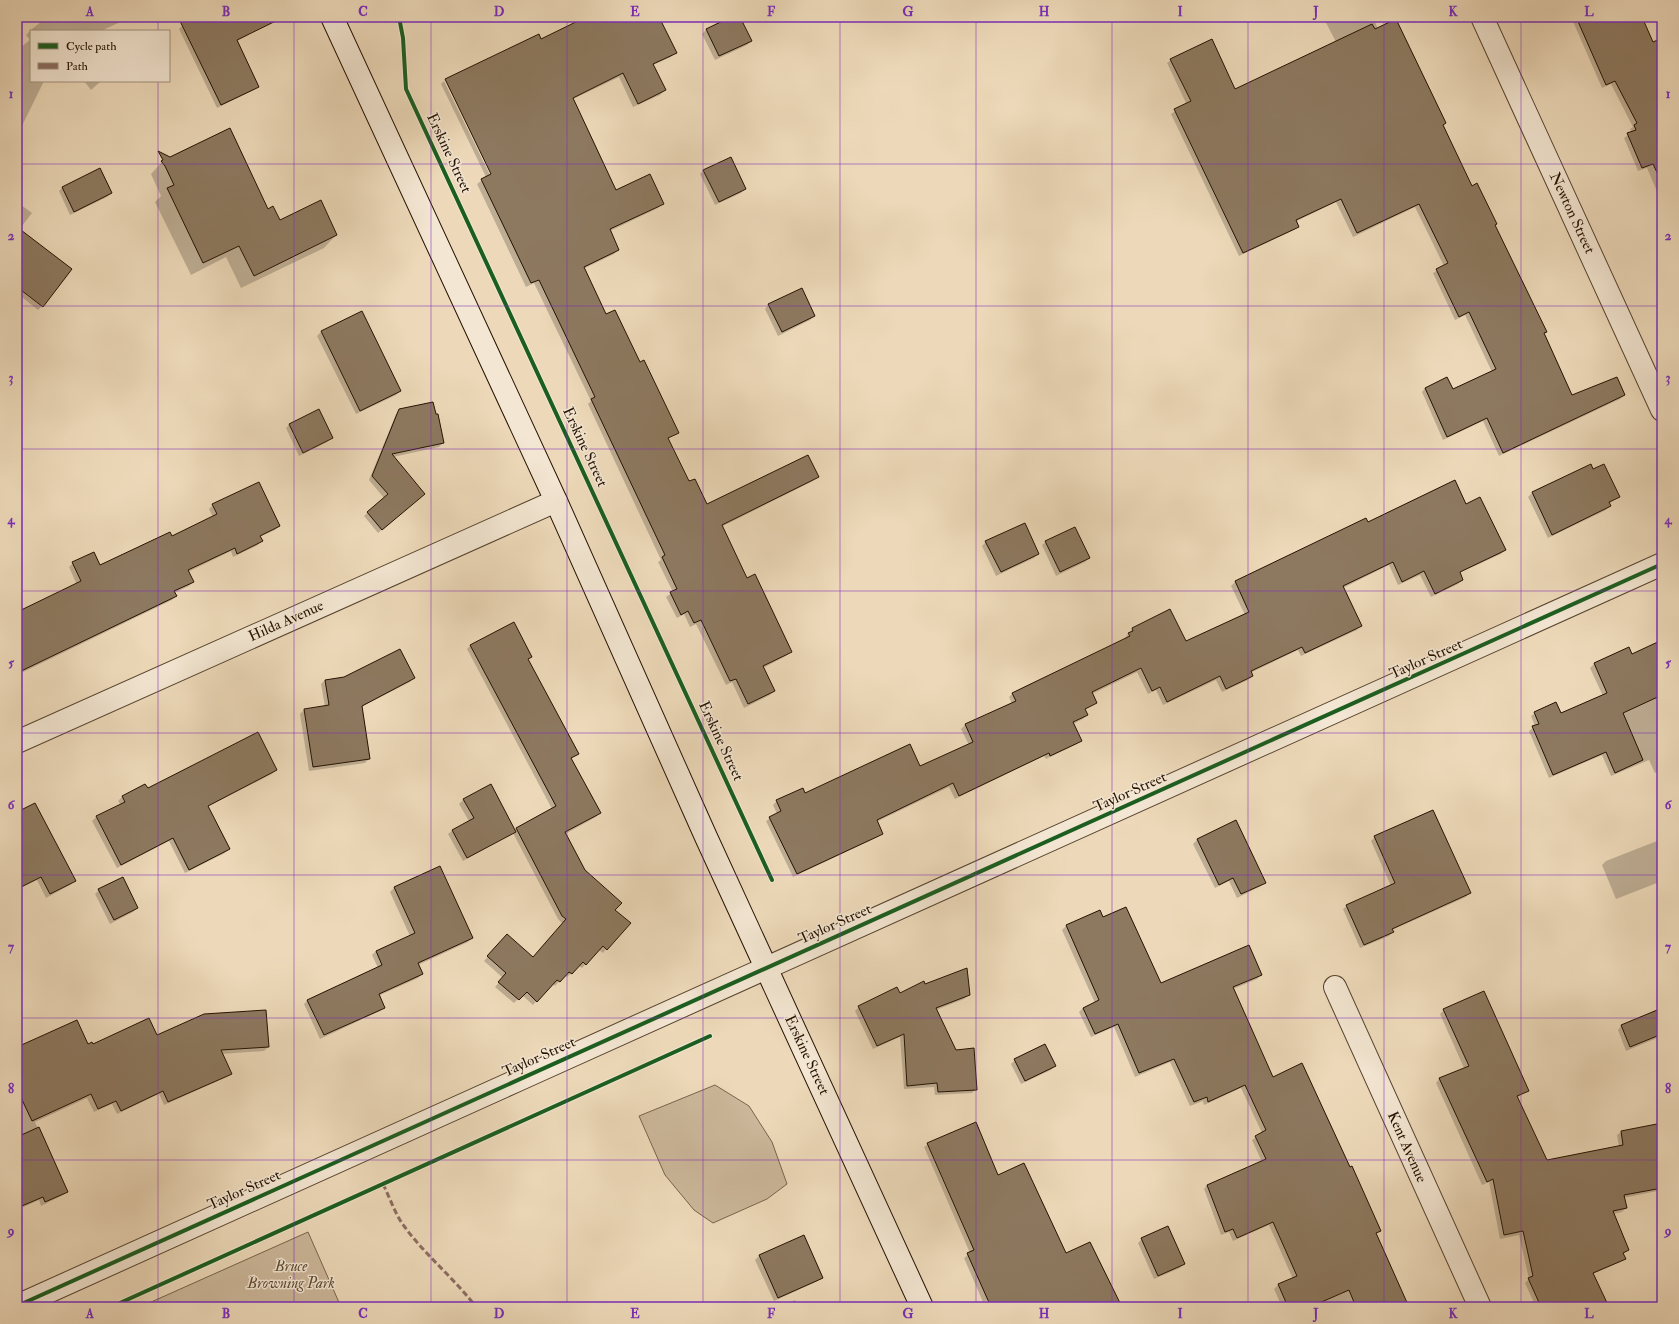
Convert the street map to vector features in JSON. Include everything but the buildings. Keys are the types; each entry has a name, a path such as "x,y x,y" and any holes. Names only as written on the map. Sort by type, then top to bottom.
{"street":[{"name":"Newton Street","path":"1482,17 1662,410"},
{"name":"Erskine Street","path":"339,19 706,837 922,1307"},
{"name":"Hilda Avenue","path":"17,742 556,501"},
{"name":"Taylor Street","path":"17,1306 767,967 1228,762 1662,564"},
{"name":"Kent Avenue","path":"1335,986 1480,1307"}],"green space":[{"path":"715,1085 749,1106 772,1142 787,1184 767,1199 713,1223 694,1210 665,1175 639,1116"},
{"name":"Bruce Browning Park","path":"308,1232 341,1307 140,1307"}],"marked path":[{"path":"383,1184 395,1211 412,1237 476,1307"}],"cycle path":[{"path":"399,17 403,38 406,89 772,880"},
{"path":"17,1306 1662,564"},
{"path":"111,1307 710,1036"}]}
